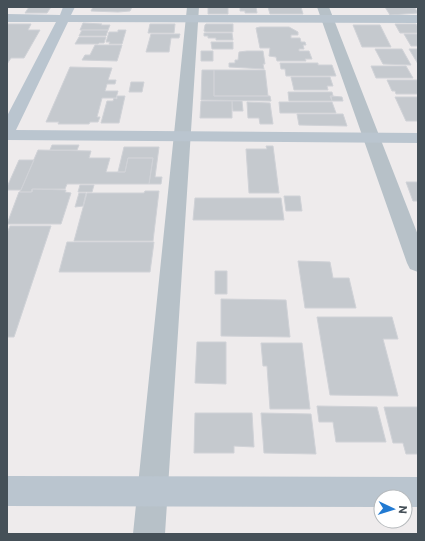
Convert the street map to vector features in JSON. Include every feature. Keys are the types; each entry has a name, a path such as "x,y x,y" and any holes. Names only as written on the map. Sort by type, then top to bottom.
{"street":[{"path":"66,13 7,134 418,138"},
{"path":"7,18 66,13 325,13 418,19"},
{"path":"149,534 193,13"},
{"path":"325,13 418,263"},
{"path":"7,491 153,490 418,492"}],"building":[{"path":"29,7 51,7 47,13 25,13"},
{"path":"93,7 132,7 130,11 118,12 91,11"},
{"path":"208,7 228,7 228,14 208,14"},
{"path":"240,7 256,7 257,13 245,13 245,11 240,11"},
{"path":"268,7 301,7 303,14 270,14"},
{"path":"385,7 415,8 418,13 390,15"},
{"path":"83,23 110,25 108,30 80,30"},
{"path":"7,24 31,24 28,30 40,30 24,58 11,58 7,64"},
{"path":"150,24 175,24 174,33 148,33"},
{"path":"206,24 233,24 233,32 206,32 204,31"},
{"path":"395,24 416,24 418,27 418,33 400,33"},
{"path":"353,25 380,25 391,47 362,47"},
{"path":"289,27 298,32 298,35 291,35 291,38 300,38 301,42 305,42 306,45 303,45 304,49 299,49 299,51 309,51 312,59 305,59 306,61 277,61 276,57 269,56 270,48 260,48 256,28"},
{"path":"82,30 108,30 106,36 79,36"},
{"path":"118,30 126,30 122,44 109,44 110,42 106,42 109,32 118,32"},
{"path":"204,33 232,33 233,40 216,40 216,38 208,38 208,36 204,36"},
{"path":"151,34 180,34 179,38 171,38 169,52 146,52"},
{"path":"404,34 418,34 418,46 411,46"},
{"path":"79,37 106,37 104,43 75,44"},
{"path":"211,42 233,42 233,49 212,49"},
{"path":"95,45 122,45 117,61 82,60 85,55 90,55"},
{"path":"375,49 402,49 411,65 383,64"},
{"path":"409,49 418,49 418,64"},
{"path":"201,51 213,51 213,61 201,61"},
{"path":"263,51 265,64 263,64 264,69 229,67 229,63 235,63 235,60 238,60 239,52"},
{"path":"280,63 318,63 318,65 332,65 336,76 286,76 285,69 281,69"},
{"path":"371,66 406,66 413,78 376,78"},
{"path":"70,67 112,68 108,80 116,80 115,84 107,84 105,91 118,91 116,98 102,98 97,117 100,117 98,122 90,122 89,124 58,124 59,122 46,122"},
{"path":"202,70 214,70 214,96 270,96 271,101 201,100"},
{"path":"214,70 265,70 268,96 214,96"},
{"path":"291,77 330,77 333,86 327,86 328,90 294,90"},
{"path":"387,80 418,80 418,94 396,94 395,91 392,91"},
{"path":"131,82 144,82 142,92 129,92"},
{"path":"288,92 332,92 333,96 330,96 332,101 289,101"},
{"path":"117,96 125,96 119,123 101,123 107,101 113,101 114,98 117,99"},
{"path":"331,96 342,97 343,101 332,101"},
{"path":"395,97 418,97 418,121 406,121"},
{"path":"201,101 232,101 232,118 200,118"},
{"path":"232,101 242,101 243,111 233,111"},
{"path":"247,102 270,103 273,124 260,124 259,118 248,118"},
{"path":"279,102 332,102 336,113 280,113"},
{"path":"297,114 343,114 347,126 299,125"},
{"path":"52,145 79,145 77,150 50,150"},
{"path":"266,146 273,146 279,193 249,193 246,149 267,149"},
{"path":"124,147 159,147 155,177 162,177 161,184 149,184 153,158 128,158 125,172 118,172"},
{"path":"38,150 91,151 89,158 110,158 106,172 125,172 128,158 153,158 149,184 67,184 65,189 32,189 31,192 20,192"},
{"path":"19,160 34,160 21,190 7,190 7,187"},
{"path":"406,182 418,182 418,201 413,201"},
{"path":"80,185 94,185 92,192 78,192"},
{"path":"33,189 66,190 65,192 71,193 61,224 7,224 19,192 32,192"},
{"path":"145,191 159,191 153,241 74,241 87,193 144,193"},
{"path":"79,193 86,193 83,206 75,207"},
{"path":"284,196 300,196 302,211 286,211"},
{"path":"195,198 281,198 284,220 193,220"},
{"path":"10,226 51,226 14,337 7,337 7,233"},
{"path":"67,242 154,242 150,272 59,272"},
{"path":"298,261 330,262 333,278 349,278 356,308 305,308"},
{"path":"215,271 227,271 227,294 215,294"},
{"path":"221,299 286,300 290,337 221,336"},
{"path":"317,317 392,317 398,339 383,339 398,396 330,395"},
{"path":"197,342 226,342 226,384 195,383"},
{"path":"261,343 302,343 310,409 270,409 267,366 263,366"},
{"path":"317,406 377,407 386,442 336,442 333,422 319,422"},
{"path":"384,407 418,407 418,454 406,454 403,443 393,443"},
{"path":"195,413 252,413 254,447 234,446 234,453 194,453"},
{"path":"261,413 311,414 316,454 264,453"}]}
